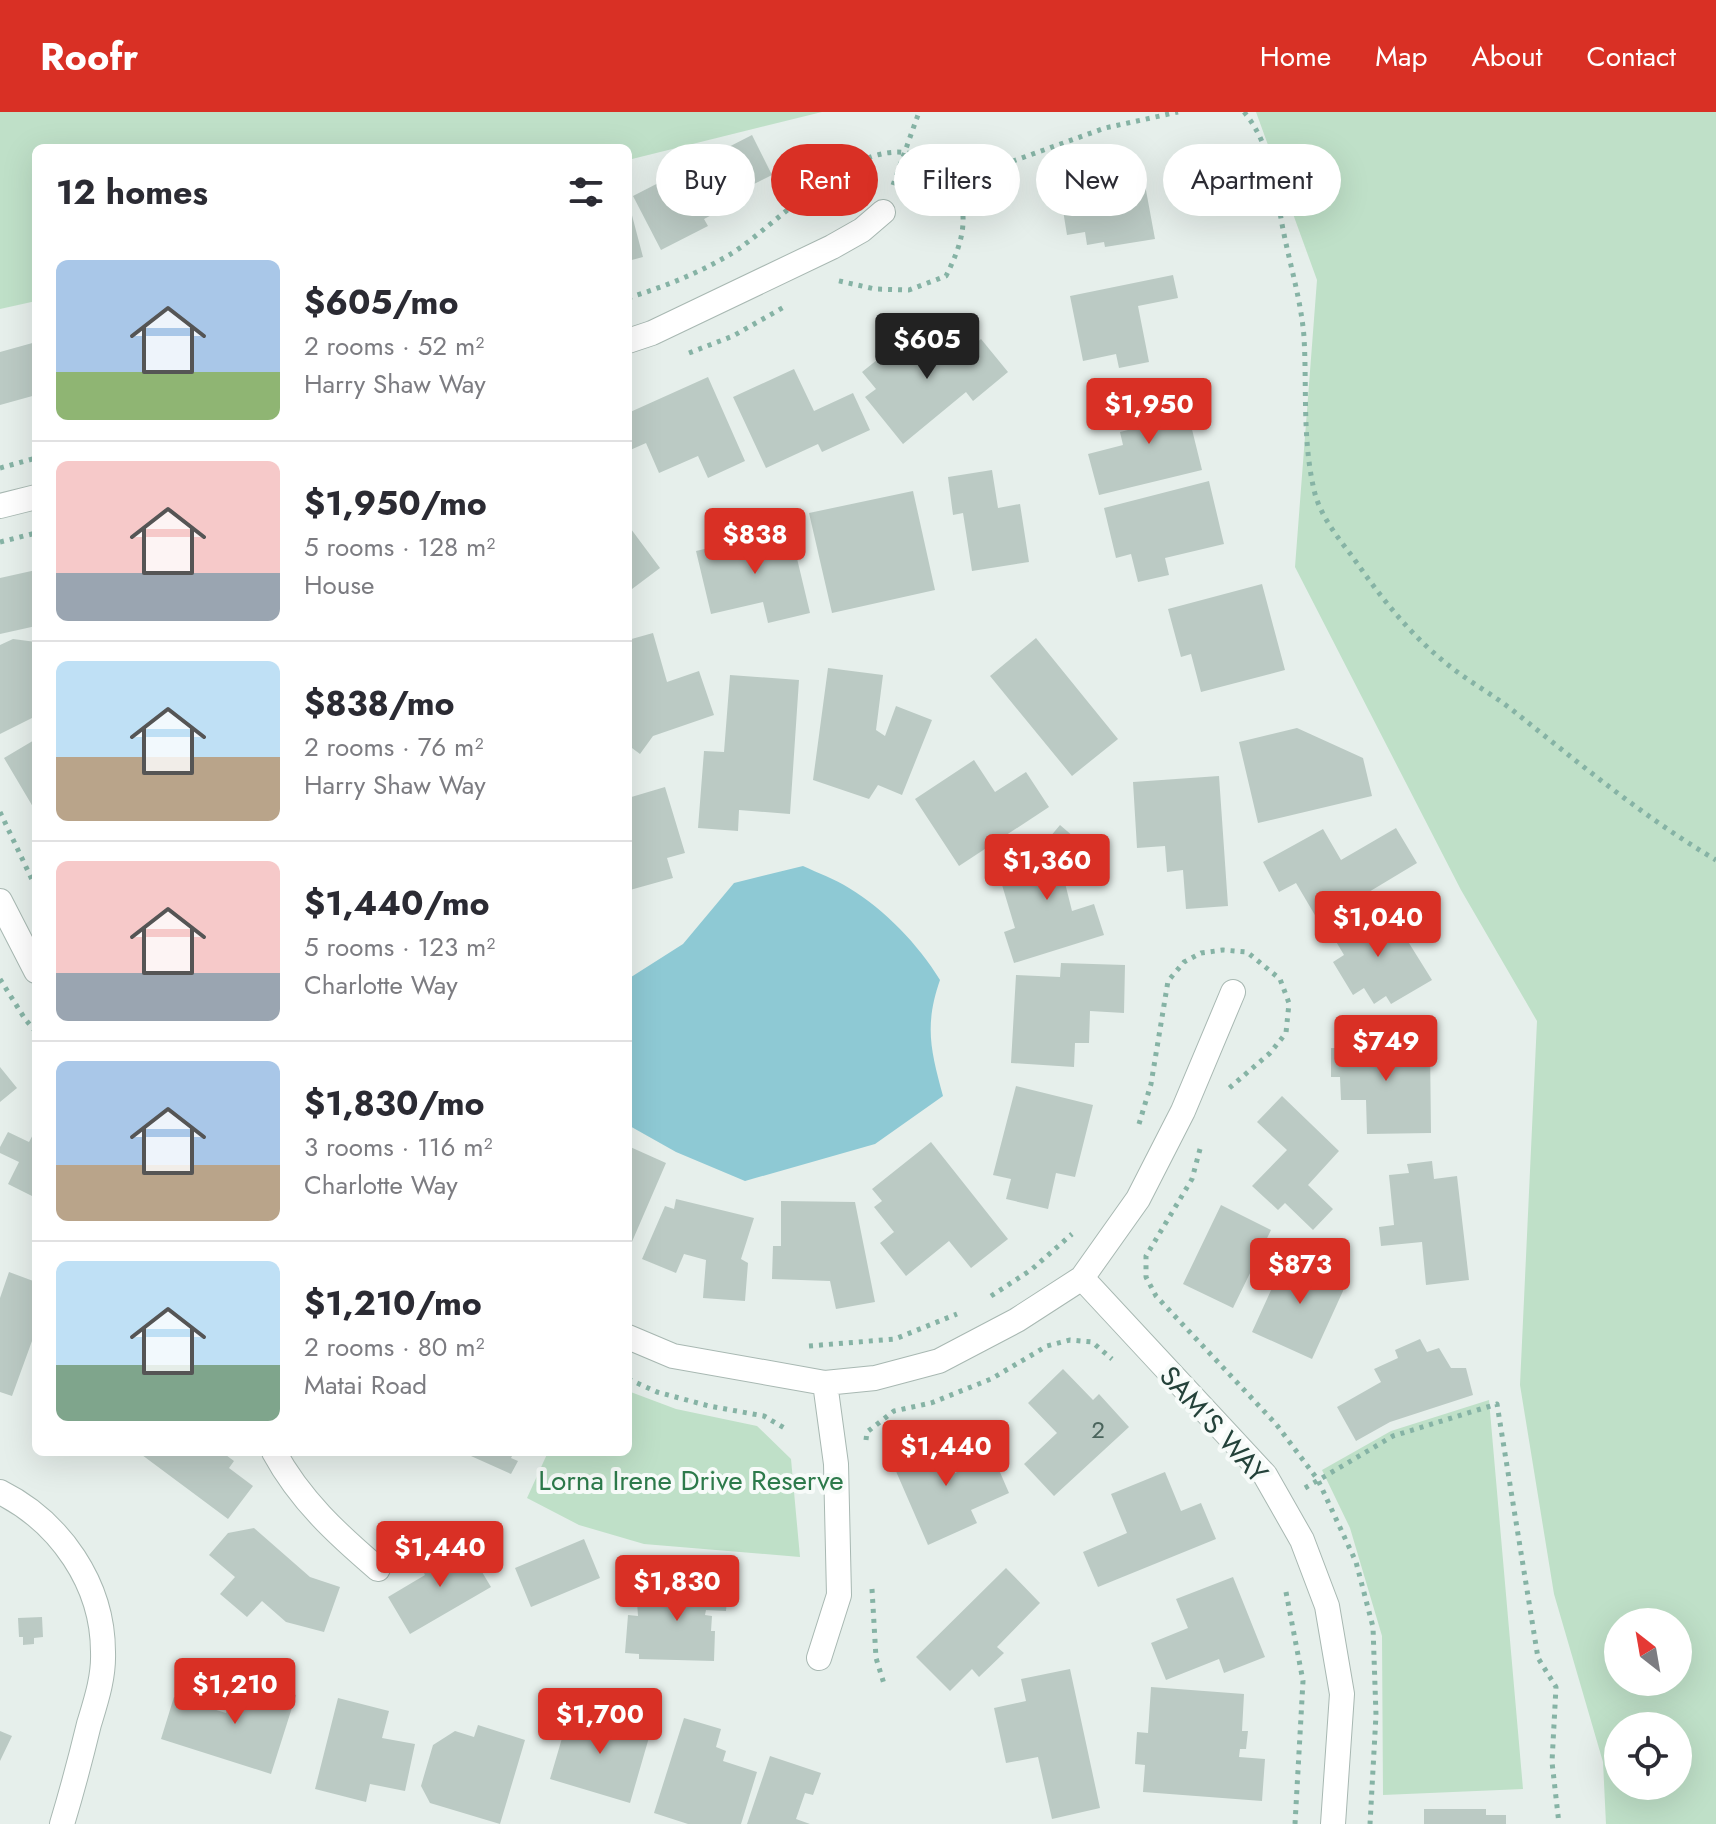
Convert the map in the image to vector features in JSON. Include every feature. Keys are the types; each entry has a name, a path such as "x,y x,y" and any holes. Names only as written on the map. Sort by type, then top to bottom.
{"street":[{"path":"632,340 832,247 862,230 883,212"},
{"path":"0,506 32,498"},
{"path":"0,901 32,963"},
{"path":"632,1339 673,1356 825,1383 875,1378 939,1361 1017,1320 1082,1278 1138,1199 1183,1111 1233,992"},
{"name":"SAM'S WAY","path":"1082,1278 1265,1475 1302,1540 1327,1606 1342,1694 1333,1824"},
{"path":"819,1658 839,1595 836,1464 825,1383"},
{"path":"276,1456 293,1485 314,1510 378,1569"},
{"path":"0,1492 32,1510 70,1549 88,1585 102,1628 104,1655 100,1683 62,1824"}],"path":[{"path":"883,212 919,112"},
{"path":"883,212 952,183 1105,128 1178,112"},
{"path":"1244,112 1257,127 1271,166 1304,336 1307,441 1315,497 1335,533 1389,608 1438,657 1497,698 1636,806 1716,860"},
{"path":"0,468 32,459"},
{"path":"0,542 32,534"},
{"path":"0,812 32,880"},
{"path":"1133,1135 1140,1123 1151,1084 1168,981 1184,962 1201,953 1223,950 1247,952 1280,979 1289,1003 1286,1033 1270,1053 1228,1088 1221,1098"},
{"path":"0,979 32,1027"},
{"path":"1200,1148 1192,1179 1146,1256 1146,1277 1156,1296 1276,1424 1318,1480 1356,1562 1373,1627 1376,1715 1370,1824"},
{"path":"985,1300 1031,1270 1069,1238 1077,1227"},
{"path":"800,1346 895,1339 961,1312"},
{"path":"865,1446 867,1432 894,1411 931,1403 991,1379 1047,1346 1070,1340 1092,1342 1123,1370"},
{"path":"632,1381 670,1395 764,1416 786,1429"},
{"path":"1280,1503 1393,1436 1497,1404 1538,1658 1556,1687 1552,1762 1559,1824"},
{"path":"871,1576 876,1658 885,1687"},
{"path":"1285,1587 1303,1681 1295,1824"}],"green space":[{"path":"0,112 822,112 693,144 656,144 656,153 632,159 632,144 32,144 32,302 0,309"},
{"path":"1256,112 1716,112 1716,1824 1606,1824 1605,1800 1692,1800 1692,1712 1604,1712 1604,1783 1603,1762 1554,1594 1520,1385 1537,1021 1461,890 1295,567 1317,280 1294,216 1341,216 1341,144 1268,144"},
{"name":"Lorna Irene Drive Reserve","path":"632,1392 676,1409 757,1426 791,1459 800,1557 644,1544 579,1525 527,1498 546,1456 632,1456"},
{"path":"1489,1400 1523,1789 1383,1795 1382,1636 1350,1528 1322,1470 1391,1431"}],"water":[{"path":"803,866 844,885 888,917 911,941 940,980 932,1011 931,1038 943,1096 875,1144 745,1181 676,1152 632,1127 632,976 683,944 734,883"}],"building":[{"path":"752,135 771,176 755,184 755,144 734,144"},
{"path":"656,184 656,216 710,216 704,219 708,226 661,250 633,196"},
{"path":"1147,196 1155,239 1105,247 1104,242 1087,245 1085,232 1067,235 1064,216 1147,216"},
{"path":"632,215 643,257 632,260"},
{"path":"1173,275 1178,298 1138,306 1149,362 1119,368 1116,354 1083,361 1070,296"},
{"path":"923,323 954,361 981,339 1008,372 973,401 966,392 903,444 865,397 876,389 862,372"},
{"path":"32,343 32,396 0,405 0,352"},
{"path":"794,369 814,411 853,393 870,430 822,452 818,444 766,468 733,397"},
{"path":"708,377 745,461 708,478 698,456 659,473 646,443 632,449 632,411"},
{"path":"1182,389 1202,470 1099,495 1088,454 1123,445 1120,432 1132,429 1126,404"},
{"path":"992,470 998,508 1020,504 1029,562 972,571 963,513 953,515 948,477"},
{"path":"1209,481 1224,544 1165,558 1169,575 1138,582 1131,554 1116,558 1104,508"},
{"path":"913,491 935,590 832,613 809,513"},
{"path":"790,529 810,613 768,623 763,602 711,614 696,551"},
{"path":"632,530 660,568 632,589"},
{"path":"32,571 32,627 0,634 0,578"},
{"path":"1262,584 1285,670 1201,692 1191,654 1181,657 1168,609"},
{"path":"653,633 667,682 699,671 714,715 653,736 640,754 632,748 632,639"},
{"path":"1036,638 1118,739 1072,776 990,676"},
{"path":"13,639 32,641 32,718 0,734 0,645"},
{"path":"828,668 883,675 876,730 885,736 896,706 932,720 902,795 878,785 869,799 813,780"},
{"path":"730,675 799,680 790,814 739,810 738,831 698,828 704,751 724,752"},
{"path":"1297,728 1363,758 1372,796 1258,823 1239,742"},
{"path":"32,741 32,805 4,758"},
{"path":"974,760 995,792 1026,772 1049,807 959,866 915,799"},
{"path":"1219,776 1228,906 1186,909 1183,870 1167,872 1165,846 1137,848 1133,782"},
{"path":"665,787 685,853 667,858 673,878 632,889 632,797"},
{"path":"1060,825 1088,849 1064,879 1072,911 1094,904 1104,935 1014,963 1004,932 1015,928 999,875 1025,867"},
{"path":"1396,828 1417,863 1319,922 1296,883 1279,892 1263,862 1323,829 1341,860"},
{"path":"1367,911 1373,920 1389,911 1432,980 1391,1004 1386,996 1374,1004 1364,988 1353,995 1333,962 1344,955 1331,933"},
{"path":"1061,963 1125,965 1124,1013 1090,1011 1089,1043 1075,1043 1074,1067 1011,1063 1016,975 1060,977"},
{"path":"1374,1033 1374,1047 1430,1047 1431,1133 1367,1134 1366,1100 1341,1100 1340,1077 1331,1077 1331,1048 1340,1048 1340,1034"},
{"path":"0,1067 17,1088 0,1102"},
{"path":"1016,1086 1093,1105 1075,1177 1056,1173 1048,1209 1006,1199 1011,1179 993,1175"},
{"path":"1282,1096 1339,1151 1308,1185 1333,1209 1313,1230 1285,1203 1278,1210 1252,1186 1287,1150 1257,1122"},
{"path":"8,1132 29,1142 32,1136 32,1196 8,1184 19,1162 0,1153"},
{"path":"931,1142 1008,1239 971,1268 949,1241 906,1276 880,1243 894,1232 874,1207 882,1201 872,1189"},
{"path":"632,1148 666,1163 632,1242"},
{"path":"1432,1161 1434,1179 1457,1176 1469,1280 1426,1285 1422,1242 1381,1246 1379,1227 1394,1225 1389,1175 1409,1173 1407,1164"},
{"path":"676,1199 754,1218 741,1259 748,1263 745,1301 703,1298 706,1260 684,1254 676,1273 642,1259 665,1206 674,1209"},
{"path":"781,1201 855,1202 875,1302 836,1309 830,1281 772,1279 773,1246 781,1246"},
{"path":"1221,1205 1271,1230 1233,1308 1183,1284"},
{"path":"1288,1253 1348,1280 1312,1359 1252,1332"},
{"path":"9,1272 32,1281 32,1341 12,1396 0,1392 0,1298"},
{"path":"1420,1339 1427,1352 1439,1348 1451,1368 1466,1368 1473,1395 1390,1422 1356,1441 1337,1407 1381,1382 1374,1369 1398,1358 1395,1350"},
{"path":"1063,1369 1093,1400 1099,1394 1129,1427 1054,1496 1024,1464 1057,1433 1028,1403"},
{"path":"936,1431 955,1473 993,1456 1009,1493 971,1510 977,1523 928,1545 895,1469 907,1463 900,1447"},
{"path":"143,1456 227,1456 234,1461 229,1468 253,1486 228,1519"},
{"path":"471,1456 512,1456 518,1461 511,1474"},
{"path":"1165,1472 1181,1511 1201,1503 1216,1539 1098,1587 1083,1552 1127,1533 1111,1494"},
{"path":"254,1528 310,1577 340,1587 324,1632 286,1622 262,1601 247,1617 220,1594 235,1577 209,1555 228,1533"},
{"path":"584,1539 600,1578 531,1607 515,1568"},
{"path":"464,1542 491,1587 410,1634 388,1597 425,1575 421,1567"},
{"path":"1006,1568 1040,1603 997,1647 1004,1653 979,1677 972,1669 950,1691 916,1657"},
{"path":"1233,1577 1265,1657 1224,1673 1219,1659 1166,1680 1151,1643 1188,1628 1176,1599"},
{"path":"683,1578 707,1579 707,1587 728,1589 726,1611 706,1610 705,1615 712,1616 711,1631 715,1631 714,1661 639,1659 639,1654 625,1653 628,1615 638,1616 637,1602 656,1601 658,1583 682,1585"},
{"path":"42,1617 43,1637 34,1638 34,1644 23,1645 23,1637 19,1637 18,1618"},
{"path":"1070,1669 1100,1808 1052,1819 1038,1757 1006,1763 994,1708 1026,1701 1021,1679"},
{"path":"237,1677 296,1695 271,1774 161,1739 174,1697 226,1713"},
{"path":"1151,1687 1244,1694 1242,1731 1248,1731 1246,1749 1240,1749 1239,1757 1265,1759 1262,1801 1143,1792 1145,1765 1135,1764 1137,1732 1148,1733"},
{"path":"338,1698 389,1711 382,1738 415,1744 405,1791 370,1784 366,1802 315,1789"},
{"path":"570,1711 594,1718 596,1711 616,1717 614,1723 650,1734 630,1803 550,1779"},
{"path":"684,1718 721,1729 716,1747 726,1751 723,1761 757,1772 741,1824 688,1824 654,1813"},
{"path":"478,1725 525,1740 500,1824 430,1803 421,1786 433,1745 455,1731 474,1737"},
{"path":"0,1731 12,1736 0,1761"},
{"path":"770,1756 821,1773 813,1795 805,1793 796,1819 810,1824 747,1824"},
{"path":"1424,1809 1486,1809 1486,1815 1506,1815 1506,1824 1424,1824"}]}
